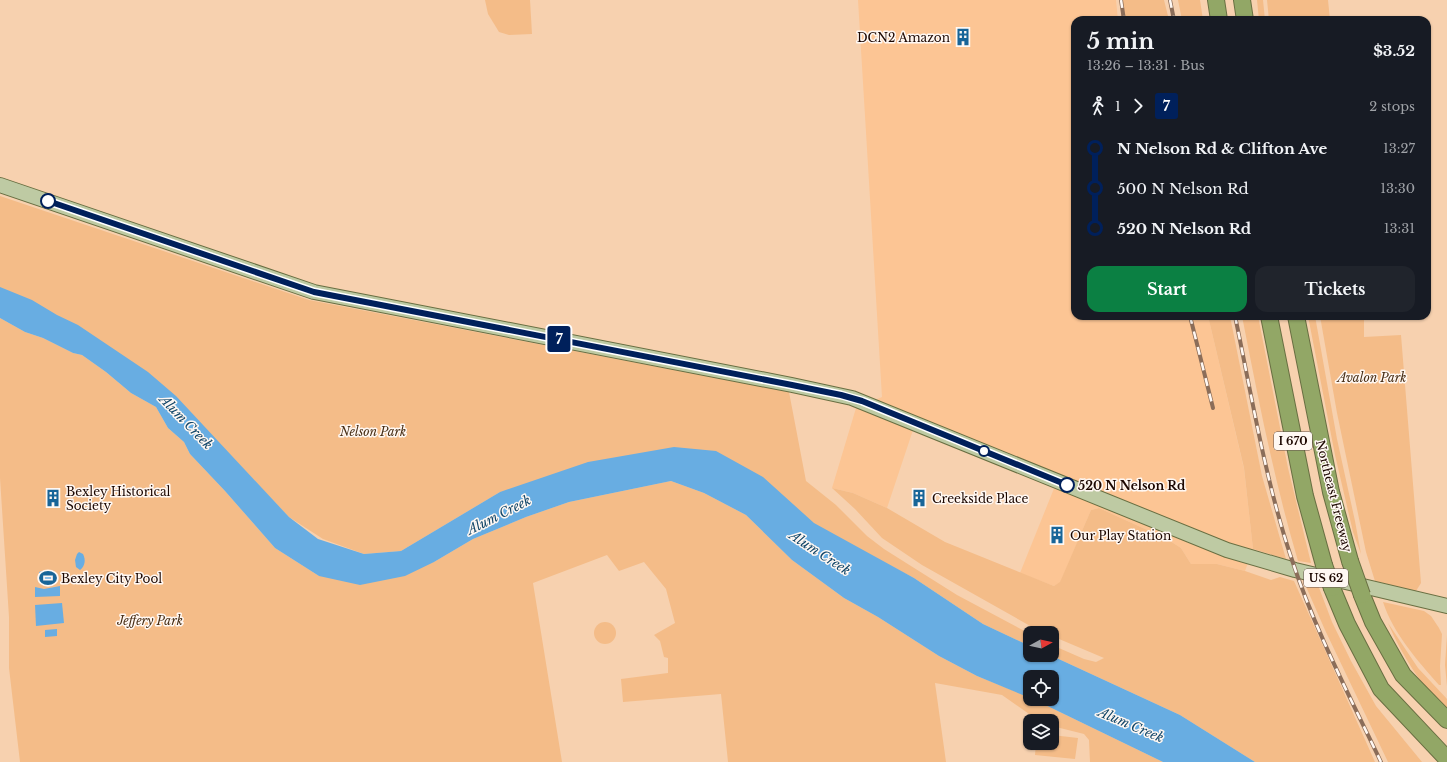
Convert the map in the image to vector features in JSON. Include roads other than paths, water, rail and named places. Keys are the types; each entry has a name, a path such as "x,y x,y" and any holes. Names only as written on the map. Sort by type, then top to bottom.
{"highway":[{"path":"1216,0 1218,16"},
{"path":"1242,0 1244,16"},
{"name":"I 670","path":"1270,320 1305,496 1332,588 1347,624 1381,689 1447,759"},
{"name":"Northeast Freeway","path":"1297,320 1331,492 1350,561 1362,595 1373,622 1402,675 1447,720"}],"main road":[{"name":"US 62","path":"0,185 314,292 798,386 852,398 1227,550 1295,570 1447,606"}],"water":[{"name":"Alum Creek","path":"0,287 32,300 57,315 78,325 148,372 176,396 289,517 318,539 364,554 401,551 500,492 588,462 674,447 716,451 763,477 814,523 914,578 983,624 1023,643 1023,662 1059,662 1059,659 1180,715 1255,762 1163,762 1047,706 1059,706 1059,670 1023,670 1023,695 977,676 939,656 878,617 844,598 792,560 746,515 704,493 671,481 569,502 526,517 473,539 434,562 405,576 360,585 319,576 275,548 190,454 184,442 168,428 156,407 131,393 106,372 82,355 73,353 43,338 25,332 0,318"},
{"path":"79,552 83,554 85,561 80,570 76,567 75,560"},
{"path":"48,570 54,571 55,581 40,583 39,572"},
{"path":"60,586 60,596 35,597 35,587 44,589"},
{"path":"62,603 64,623 36,626 35,605"},
{"path":"57,629 57,636 45,637 45,630"}],"railway":[{"path":"1121,0 1123,16"},
{"path":"1170,0 1173,16"},
{"path":"1191,320 1213,408"},
{"path":"1236,320 1266,468 1291,557 1310,610 1381,762"}],"place":[{"name":"DCN2 Amazon","path":"963,37"},
{"name":"520 N Nelson Rd","path":"1067,485"},
{"name":"Bexley Historical Society","path":"53,498"},
{"name":"Creekside Place","path":"919,498"},
{"name":"Our Play Station","path":"1057,535"},
{"name":"Bexley City Pool","path":"48,578"}],"park label":[{"name":"Avalon Park","path":"1372,377"},
{"name":"Nelson Park","path":"373,431"},
{"name":"Jeffery Park","path":"150,620"}]}
